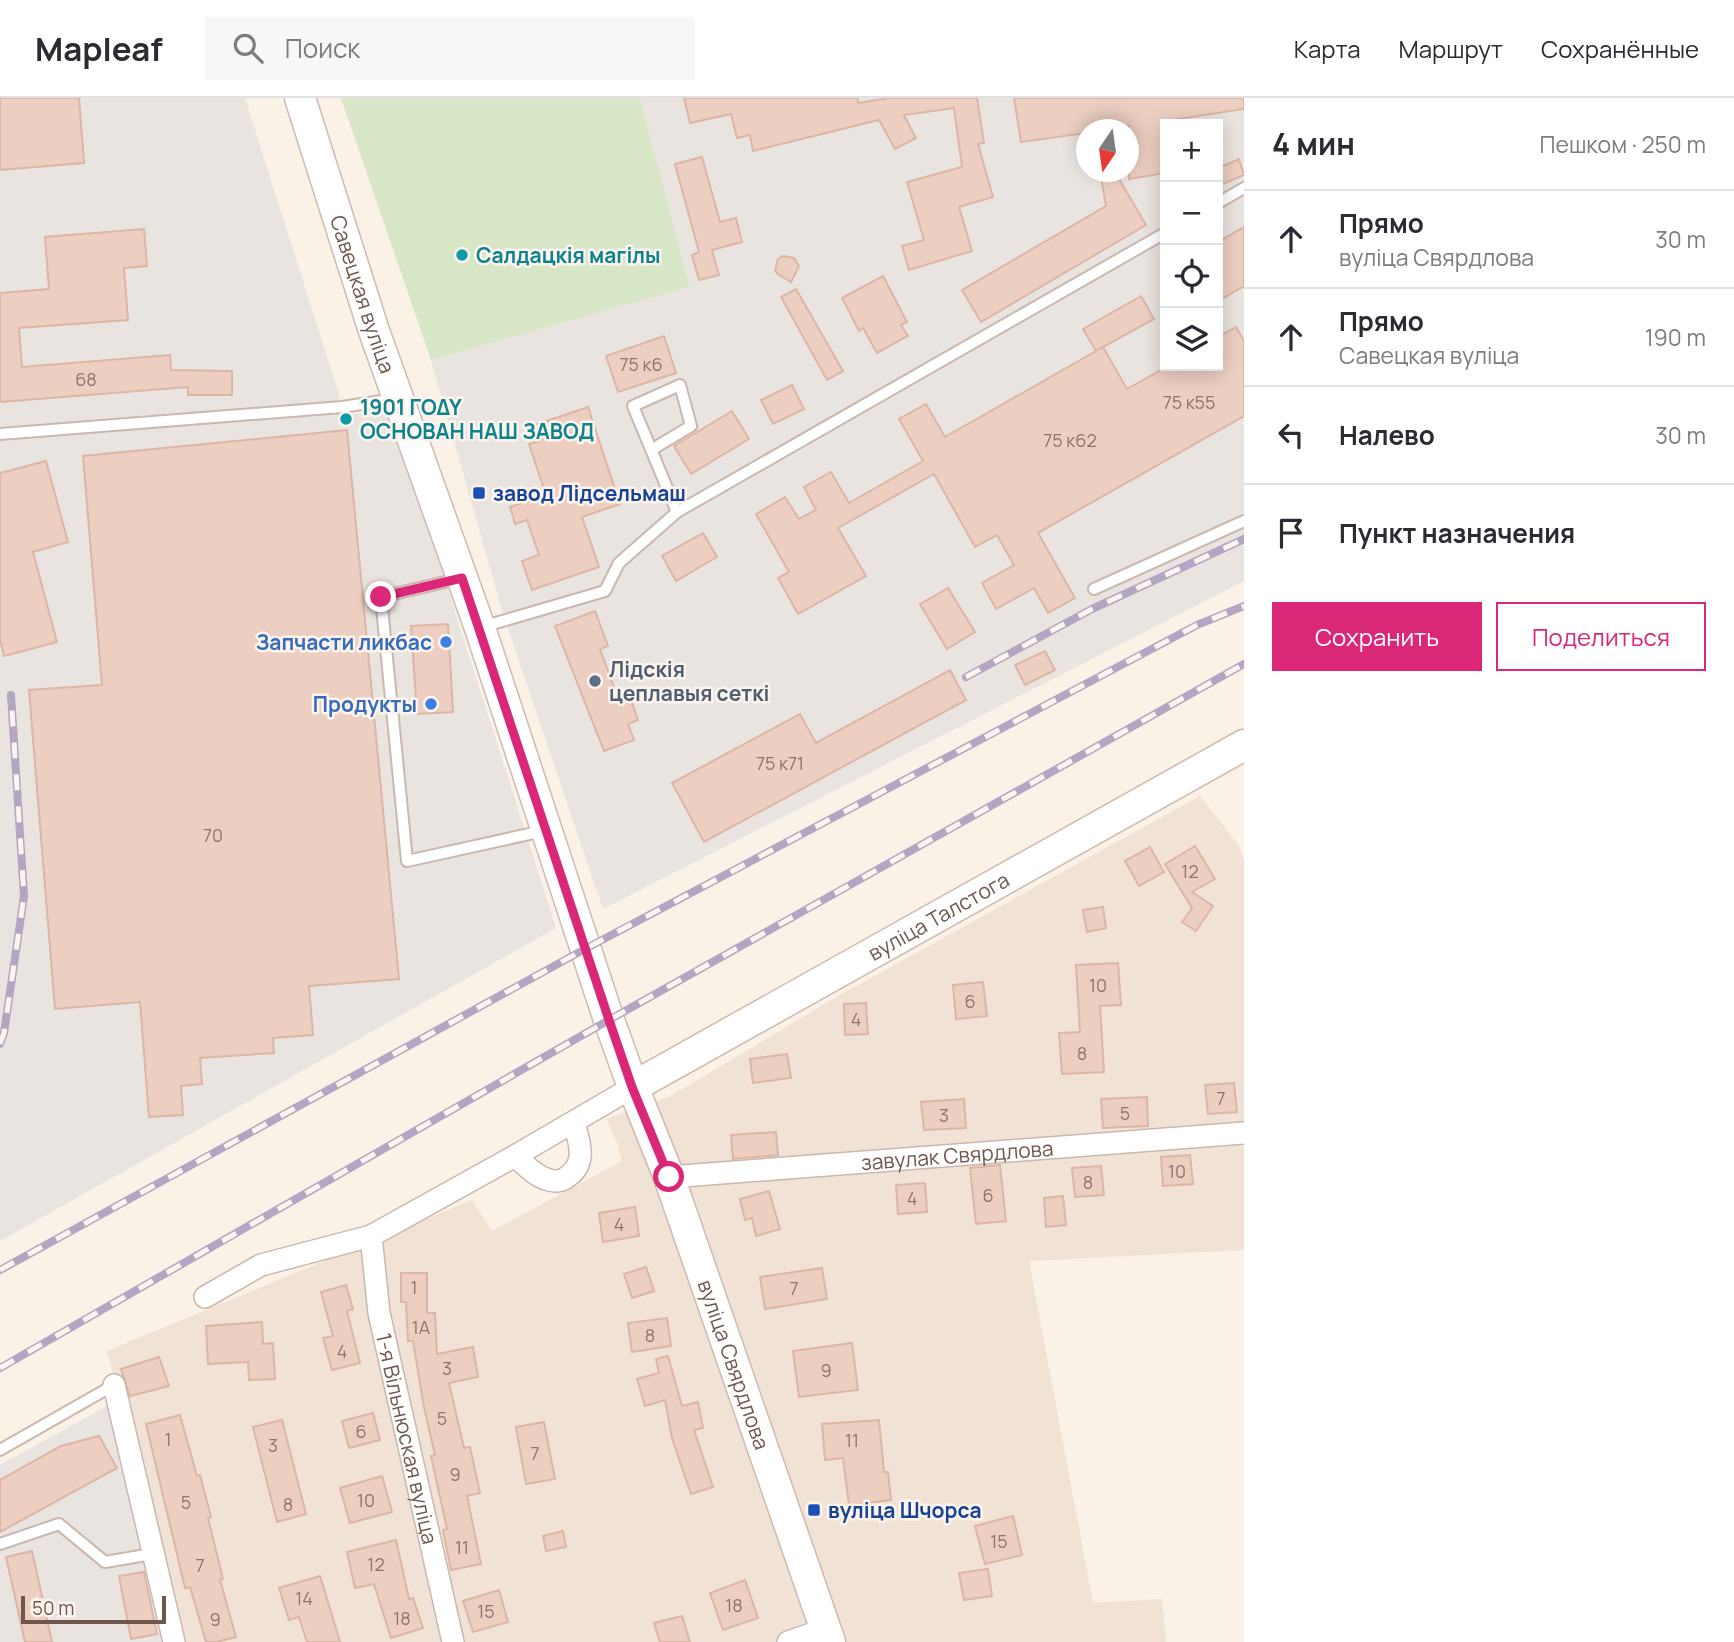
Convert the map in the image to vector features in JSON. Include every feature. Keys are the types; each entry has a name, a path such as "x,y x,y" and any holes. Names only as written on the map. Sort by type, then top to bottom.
{"main road":[{"name":"Савецкая вуліца","path":"300,98 398,398 481,628 632,1087"},
{"name":"вуліца Талстога","path":"632,1087 1244,745"},
{"name":"вуліца Свярдлова","path":"632,1087 669,1177 828,1635"}],"street":[{"path":"205,1297 261,1265 370,1236 515,1156 632,1087"},
{"path":"515,1156 548,1180 562,1181 575,1172 581,1160 574,1122"},
{"name":"завулак Свярдлова","path":"669,1177 1244,1133"},
{"name":"1-я Вільнюская вуліца","path":"370,1236 379,1313 453,1642"},
{"path":"114,1385 174,1642"},
{"path":"788,1642 828,1635"}],"lane":[{"path":"1223,200 1244,188"},
{"path":"481,628 605,591 619,563 677,512 1160,236"},
{"path":"651,450 691,426 680,385 633,406 651,450 677,512"},
{"path":"0,434 342,407 398,398"},
{"path":"1094,589 1244,520"},
{"path":"462,578 381,597 407,861 546,830"},
{"path":"0,1450 114,1385"},
{"path":"0,1544 59,1524 105,1562 152,1554"}],"shaded area":[{"path":"0,98 245,98 344,415 391,411 556,928 0,1241"},
{"path":"640,98 1244,98 1244,581 603,909 503,614 431,360 690,287"},
{"path":"1200,796 1239,846 1244,860 1244,1250 1029,1261 1093,1603 1162,1599 1166,1642 172,1642 120,1399 107,1351 472,1200 492,1231 622,1161 606,1119 669,1097 833,999"},
{"path":"120,1399 172,1642 0,1642 0,1465"}],"green space":[{"path":"341,98 640,98 690,287 431,360"}],"building":[{"path":"0,98 79,98 84,163 0,170"},
{"path":"684,98 858,98 858,103 889,98 977,98 984,143 978,144 993,197 959,207 972,251 909,270 902,246 924,240 907,182 962,167 954,108 904,115 916,138 895,149 879,120 753,151 750,135 737,138 731,114 690,123"},
{"path":"1014,98 1244,98 1244,109 1178,119 1160,119 1160,174 1139,177 1139,119 1076,119 1076,134 1021,142"},
{"path":"702,157 720,222 736,218 742,242 712,250 719,275 699,280 692,255 699,252 675,164"},
{"path":"1239,159 1244,175 1223,184 1223,166"},
{"path":"1102,182 1121,182 1146,225 981,322 962,290 1106,206"},
{"path":"1244,227 1244,286 1223,298 1223,245 1223,239"},
{"path":"144,229 147,266 124,268 128,320 19,328 22,367 170,355 171,370 232,371 232,395 188,395 188,387 0,402 0,293 49,289 45,237"},
{"path":"783,256 794,258 799,266 791,282 775,271 778,259"},
{"path":"883,276 907,322 901,325 908,336 877,353 863,328 859,331 842,298"},
{"path":"796,289 843,371 827,380 781,297"},
{"path":"1141,296 1154,319 1096,351 1083,329"},
{"path":"1236,327 1244,341 1244,416 1038,533 1075,598 1048,613 1034,588 996,609 982,583 1014,565 997,535 975,547 934,474 838,528 866,576 798,614 778,578 789,572 756,514 785,497 799,519 816,510 804,487 831,472 849,503 923,461 899,419 926,404 945,437 1103,347 1127,389 1160,370 1223,371 1223,334"},
{"path":"664,336 676,373 618,392 606,356"},
{"path":"792,385 804,409 773,424 761,400"},
{"path":"588,407 620,504 582,517 599,567 532,590 522,561 539,555 527,520 515,524 510,507 546,495 529,444 540,441 535,425"},
{"path":"732,411 749,439 691,474 674,446"},
{"path":"347,430 399,979 309,986 313,1035 273,1038 274,1053 200,1058 202,1084 181,1086 183,1115 149,1117 140,1002 55,1009 29,690 102,685 83,456"},
{"path":"46,461 68,542 33,552 57,642 4,656 0,640 0,473"},
{"path":"703,533 717,557 676,581 662,556"},
{"path":"948,588 975,632 947,649 920,604"},
{"name":"Лідскія цеплавыя сеткі","path":"595,611 608,646 600,649 620,704 631,700 638,720 628,724 634,740 604,751 555,626"},
{"path":"448,624 453,712 417,714 411,626"},
{"path":"1045,651 1055,670 1025,685 1015,665"},
{"path":"950,670 966,700 704,842 672,783 800,714 816,743"},
{"path":"1195,846 1215,879 1192,892 1213,906 1196,931 1182,922 1192,908 1165,864"},
{"path":"1150,847 1164,872 1139,886 1125,861"},
{"path":"1103,907 1106,928 1087,932 1083,910"},
{"path":"1118,963 1121,1005 1100,1006 1104,1072 1062,1074 1059,1033 1080,1032 1076,965"},
{"path":"983,982 987,1016 956,1019 953,985"},
{"path":"866,1003 868,1034 845,1035 844,1004"},
{"path":"787,1054 791,1078 753,1083 750,1059"},
{"path":"1234,1083 1237,1112 1208,1114 1205,1085"},
{"path":"1147,1097 1148,1126 1103,1128 1101,1099"},
{"path":"964,1099 966,1128 924,1130 921,1102"},
{"path":"776,1132 778,1155 733,1159 731,1135"},
{"path":"1190,1155 1193,1184 1163,1186 1161,1157"},
{"path":"1000,1165 1006,1221 976,1224 970,1168"},
{"path":"1101,1166 1104,1195 1075,1197 1072,1168"},
{"path":"925,1183 927,1212 898,1214 896,1185"},
{"path":"769,1191 780,1229 756,1236 752,1218 745,1220 740,1199"},
{"path":"1063,1196 1066,1225 1046,1227 1044,1198"},
{"path":"635,1207 639,1236 603,1242 599,1213"},
{"path":"646,1267 654,1291 632,1298 624,1274"},
{"path":"822,1268 827,1299 765,1309 760,1277"},
{"path":"401,1273 427,1273 427,1313 435,1313 437,1354 473,1347 478,1377 449,1383 464,1448 470,1447 480,1493 467,1496 481,1564 451,1570 443,1530 447,1529 431,1456 435,1455 413,1341 408,1341 406,1302 401,1302"},
{"path":"346,1285 353,1309 347,1311 360,1363 332,1370 323,1338 333,1336 321,1292"},
{"path":"667,1318 671,1346 632,1352 628,1323"},
{"path":"262,1322 263,1344 273,1343 275,1379 249,1380 248,1362 208,1364 206,1326"},
{"path":"852,1343 858,1390 799,1397 793,1351"},
{"path":"668,1356 682,1406 698,1402 703,1428 694,1430 713,1487 691,1494 672,1438 665,1400 645,1406 637,1379 659,1373 656,1359"},
{"path":"159,1357 169,1386 130,1396 121,1369"},
{"path":"373,1413 380,1440 349,1448 342,1421"},
{"path":"180,1415 211,1517 208,1518 223,1579 220,1580 236,1637 216,1642 206,1642 190,1587 185,1588 146,1424"},
{"path":"282,1420 306,1514 277,1522 253,1427"},
{"path":"879,1420 884,1472 888,1472 891,1500 849,1505 843,1458 825,1460 822,1424"},
{"path":"544,1422 555,1479 526,1484 516,1427"},
{"path":"99,1436 117,1468 0,1532 0,1480 61,1446"},
{"path":"382,1476 392,1512 350,1523 340,1488"},
{"path":"1013,1516 1022,1555 985,1564 975,1526"},
{"path":"563,1531 566,1547 546,1551 543,1536"},
{"path":"396,1540 409,1599 413,1598 423,1628 391,1638 374,1584 355,1588 347,1552"},
{"path":"32,1551 52,1642 25,1642 6,1557"},
{"path":"988,1569 992,1596 964,1600 959,1573"},
{"path":"144,1572 157,1634 131,1639 119,1576"},
{"path":"320,1576 340,1642 307,1642 299,1617 289,1620 279,1588"},
{"path":"745,1580 758,1618 723,1630 710,1593"},
{"path":"499,1590 508,1622 473,1632 463,1601"},
{"path":"682,1616 690,1642 660,1642 654,1623"}],"railway":[{"path":"966,677 1092,609 1244,539"},
{"path":"0,1270 585,949 1197,625 1244,606"},
{"path":"0,1368 609,1020 1244,664"},
{"path":"0,1044 4,1033 24,896 11,695"}],"place":[{"name":"Салдацкія магілы","path":"462,255"},
{"name":"1901 ΓΟΔΥ ОСНОВАН НАШ ЗАВОД","path":"346,419"},
{"name":"завод Лідсельмаш","path":"479,493"},
{"name":"Запчасти ликбас","path":"446,642"},
{"name":"Лідскія цеплавыя сеткі","path":"595,681"},
{"name":"Продукты","path":"431,704"},
{"name":"вуліца Шчорса","path":"814,1510"}],"route":[{"path":"381,597 462,578 481,628 632,1087 669,1177"}]}
